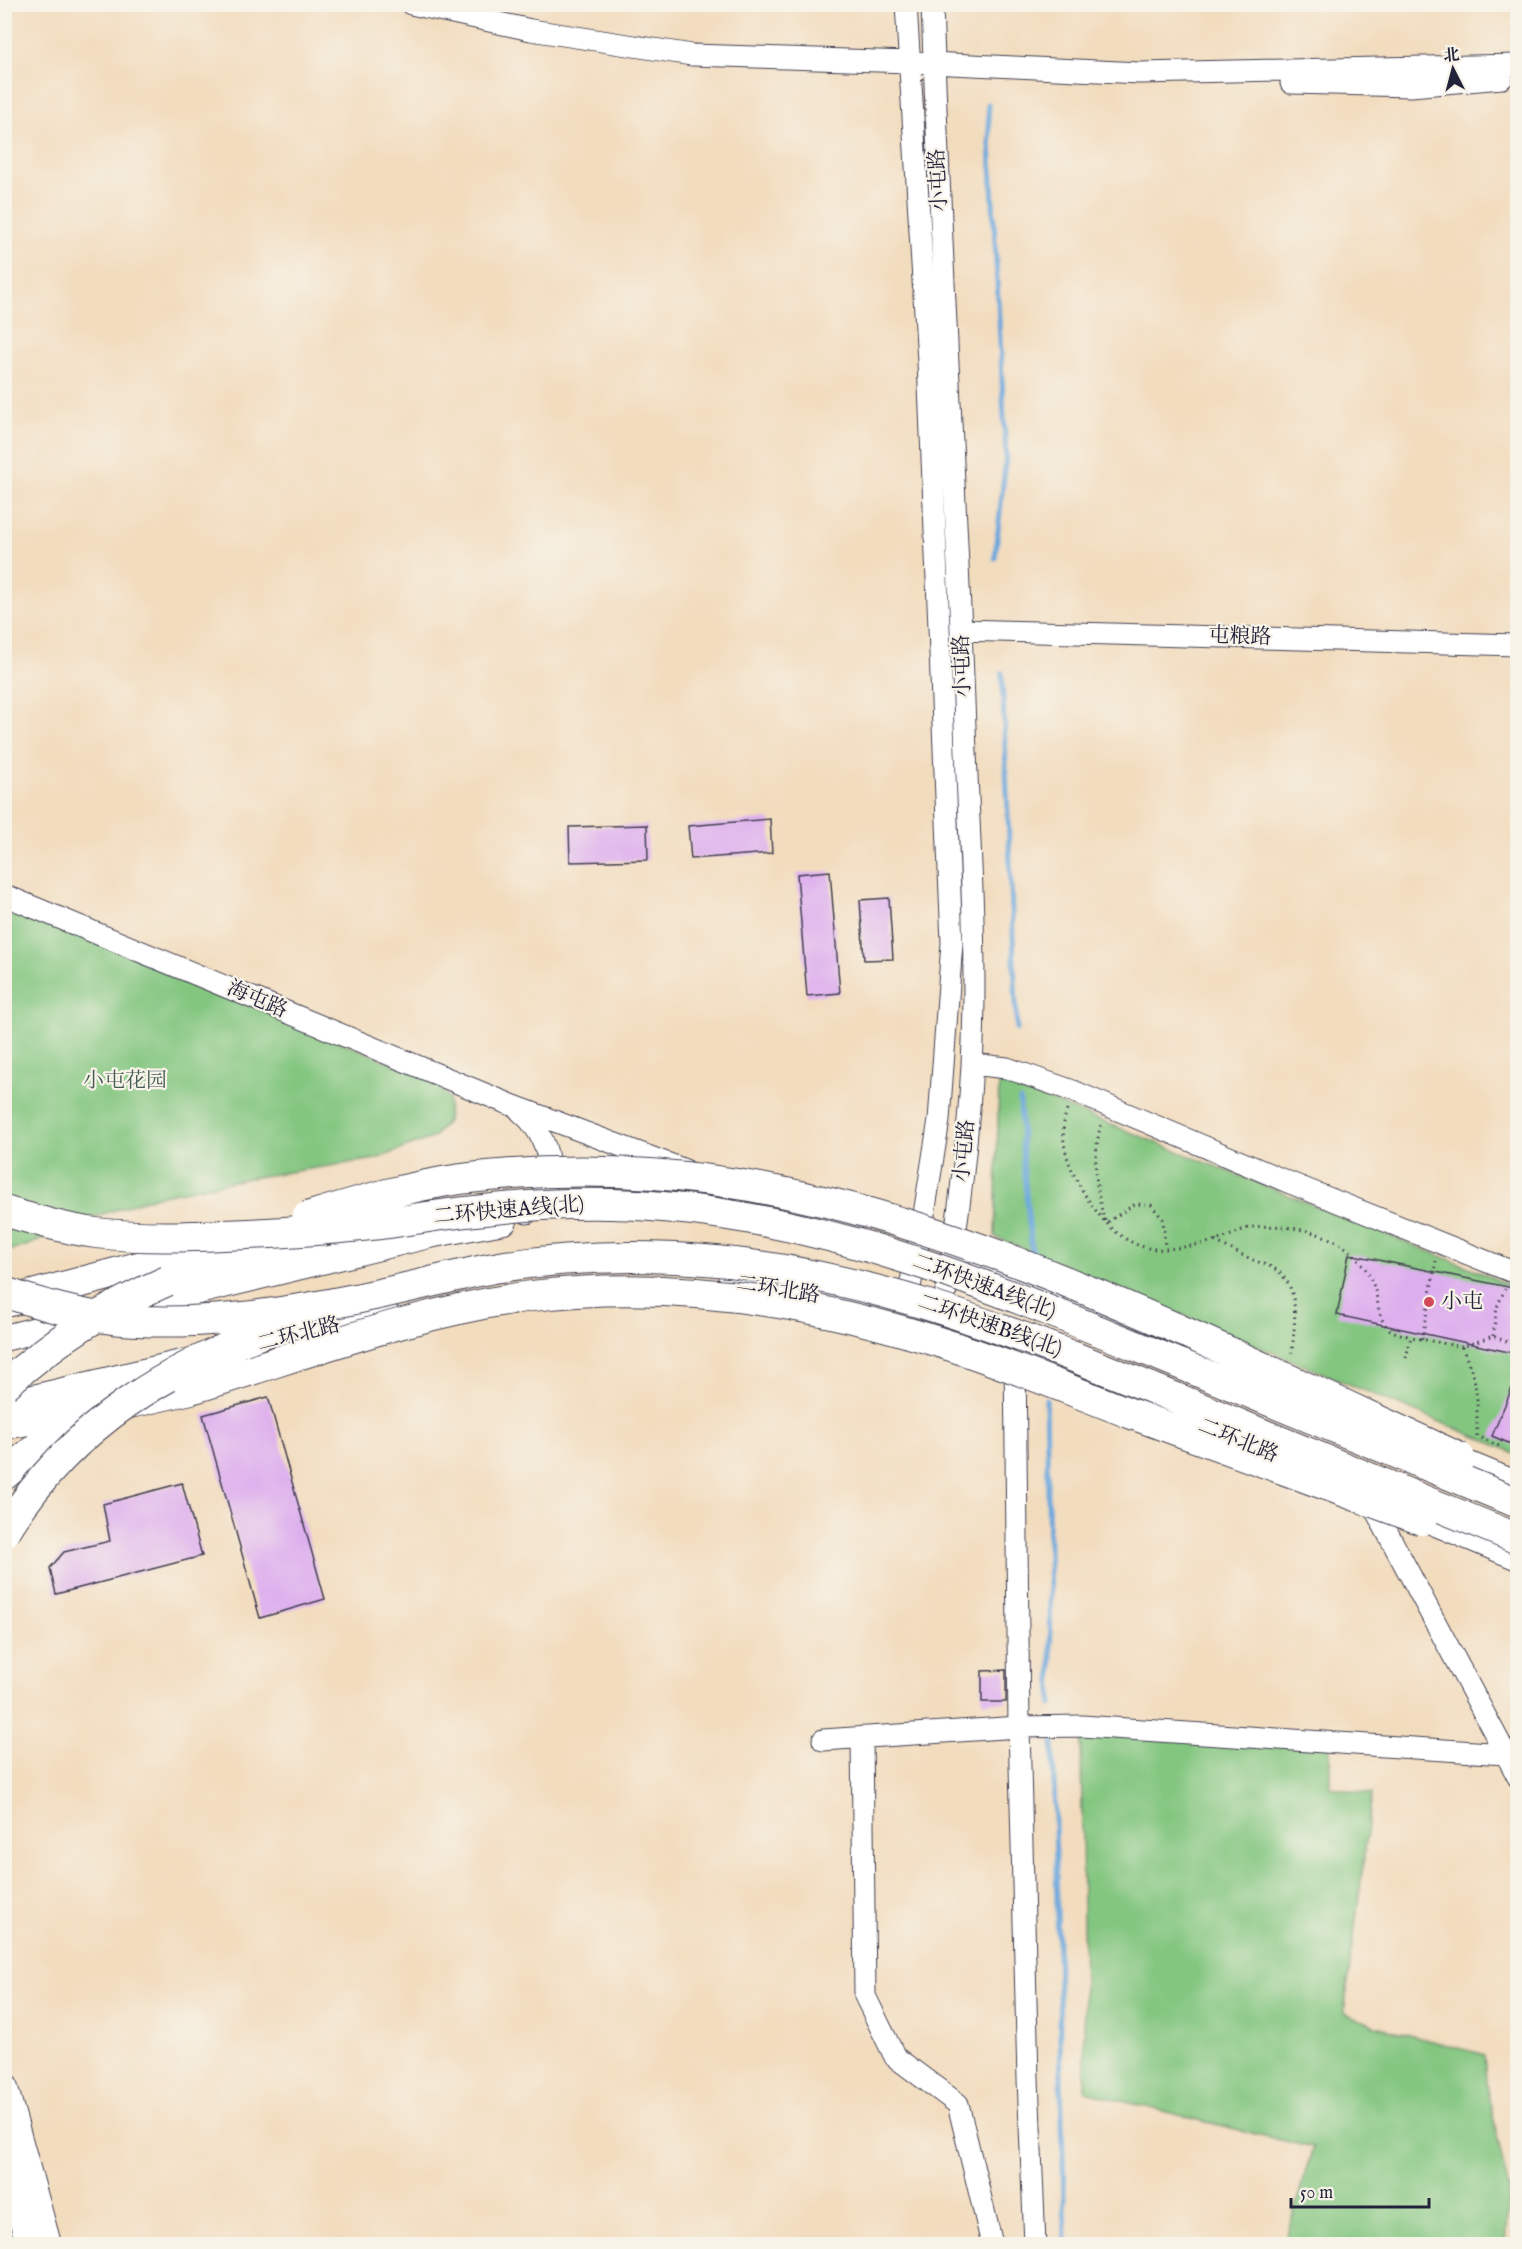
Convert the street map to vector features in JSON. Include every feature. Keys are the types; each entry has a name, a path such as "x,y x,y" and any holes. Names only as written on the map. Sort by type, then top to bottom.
{"highway":[{"path":"4,1303 215,1246 381,1196 458,1179 541,1172 624,1171 676,1175 751,1185 806,1196 885,1217 1034,1268 1227,1352 1518,1485"},
{"name":"二环快速A线(北)","path":"420,1219 462,1212 543,1205 623,1205 663,1207 735,1216 831,1236 922,1263 1022,1299 1518,1503"},
{"path":"4,1211 72,1229 101,1234 148,1236 280,1233 420,1219"},
{"path":"4,1386 45,1350 92,1318 167,1281 218,1263 282,1245 420,1219"},
{"name":"二环快速B线(北)","path":"431,1282 528,1263 637,1257 719,1261 763,1266 855,1284 955,1312 1019,1334 1518,1539"},
{"path":"4,1292 50,1306 95,1316 172,1321 238,1317 285,1311 358,1299 431,1282"},
{"path":"4,1533 40,1484 73,1447 120,1407 151,1386 204,1358 265,1332 333,1309 431,1282"},
{"path":"4,1424 112,1407 191,1389 375,1332 468,1307 565,1293 637,1290 696,1293 758,1299 847,1316 955,1347 1247,1457 1518,1555"},
{"path":"4,1475 50,1437 71,1424 112,1407"},
{"path":"4,2147 31,2244"}],"main road":[{"path":"4,1338 429,1236 515,1219 603,1212 690,1212 756,1218 822,1228 914,1249 1050,1293 1518,1485"},
{"name":"二环北路","path":"4,1405 454,1298 524,1285 565,1280 646,1277 728,1282 810,1293 905,1315 1016,1351 1518,1555"},
{"path":"4,2085 48,2244"}],"street":[{"path":"411,4 531,30 692,55 1140,73 1518,65"},
{"name":"小屯路","path":"905,1315 914,1249 939,1120 952,944 928,361 906,4"},
{"name":"小屯路","path":"932,4 962,630 974,953 972,1064 962,1190 940,1325"},
{"path":"934,63 1263,82 1411,86 1518,77"},
{"name":"屯粮路","path":"962,630 1518,645"},
{"name":"海屯路","path":"4,895 509,1104"},
{"path":"972,1064 1007,1068 1073,1090 1288,1182 1515,1273"},
{"path":"509,1104 749,1193 914,1249"},
{"path":"509,1104 520,1111 536,1127 546,1145 549,1164 547,1182 540,1198 529,1211 515,1219"},
{"path":"1016,1351 1019,1727 1028,2079 1035,2244"},
{"path":"1372,1497 1377,1513 1518,1778"},
{"path":"823,1740 1019,1727 1082,1726 1505,1754"},
{"path":"862,1737 865,1996 895,2057 958,2104 992,2244"}],"path":[{"path":"1073,1090 1064,1120 1063,1143 1072,1172 1086,1197 1106,1223 1131,1244 1156,1250 1215,1241 1251,1227 1281,1225 1331,1239 1350,1250 1364,1267 1375,1288 1378,1310 1390,1330 1411,1337 1462,1347 1493,1336 1518,1346"},
{"path":"1106,1223 1099,1204 1095,1156 1100,1127 1109,1105"},
{"path":"1106,1223 1135,1204 1151,1205 1163,1219 1165,1248"},
{"path":"1215,1241 1231,1251 1276,1269 1288,1283 1294,1298 1295,1315 1288,1390"},
{"path":"1422,1339 1439,1243"},
{"path":"1493,1336 1497,1306 1515,1273"},
{"path":"1406,1358 1411,1337"},
{"path":"1462,1347 1474,1377 1477,1398 1476,1436 1499,1446 1502,1440"}],"green space":[{"name":"小屯花园","path":"4,901 435,1081 449,1098 448,1120 434,1137 376,1159 249,1178 157,1196 97,1216 26,1246 5,1252"},
{"path":"999,1080 1471,1268 1517,1289 1517,1454 995,1237"},
{"path":"1081,1735 1330,1746 1330,1787 1372,1794 1344,2013 1376,2026 1485,2055 1488,2093 1509,2191 1505,2244 1284,2244 1313,2148 1085,2092"}],"building":[{"path":"770,819 772,853 691,859 688,826"},
{"path":"647,825 648,860 570,862 569,827"},
{"path":"830,871 840,993 807,996 797,874"},
{"path":"889,898 893,959 864,960 860,900"},
{"name":"小屯","path":"1349,1254 1518,1289 1518,1354 1337,1315"},
{"path":"1517,1376 1518,1434 1513,1445 1492,1436"},
{"path":"268,1397 325,1599 260,1618 203,1415"},
{"path":"182,1483 202,1556 56,1594 50,1568 64,1552 110,1541 103,1504"},
{"path":"1006,1670 1006,1702 982,1702 982,1671"}],"waterway":[{"path":"973,4 974,12"},
{"path":"988,104 1006,457 995,558"},
{"path":"1002,673 1017,1030"},
{"path":"1020,1100 1023,1163 1032,1253"},
{"path":"1046,1399 1052,1705"},
{"path":"1053,1740 1065,2244"}],"place":[{"name":"小屯","path":"1429,1302"}]}
